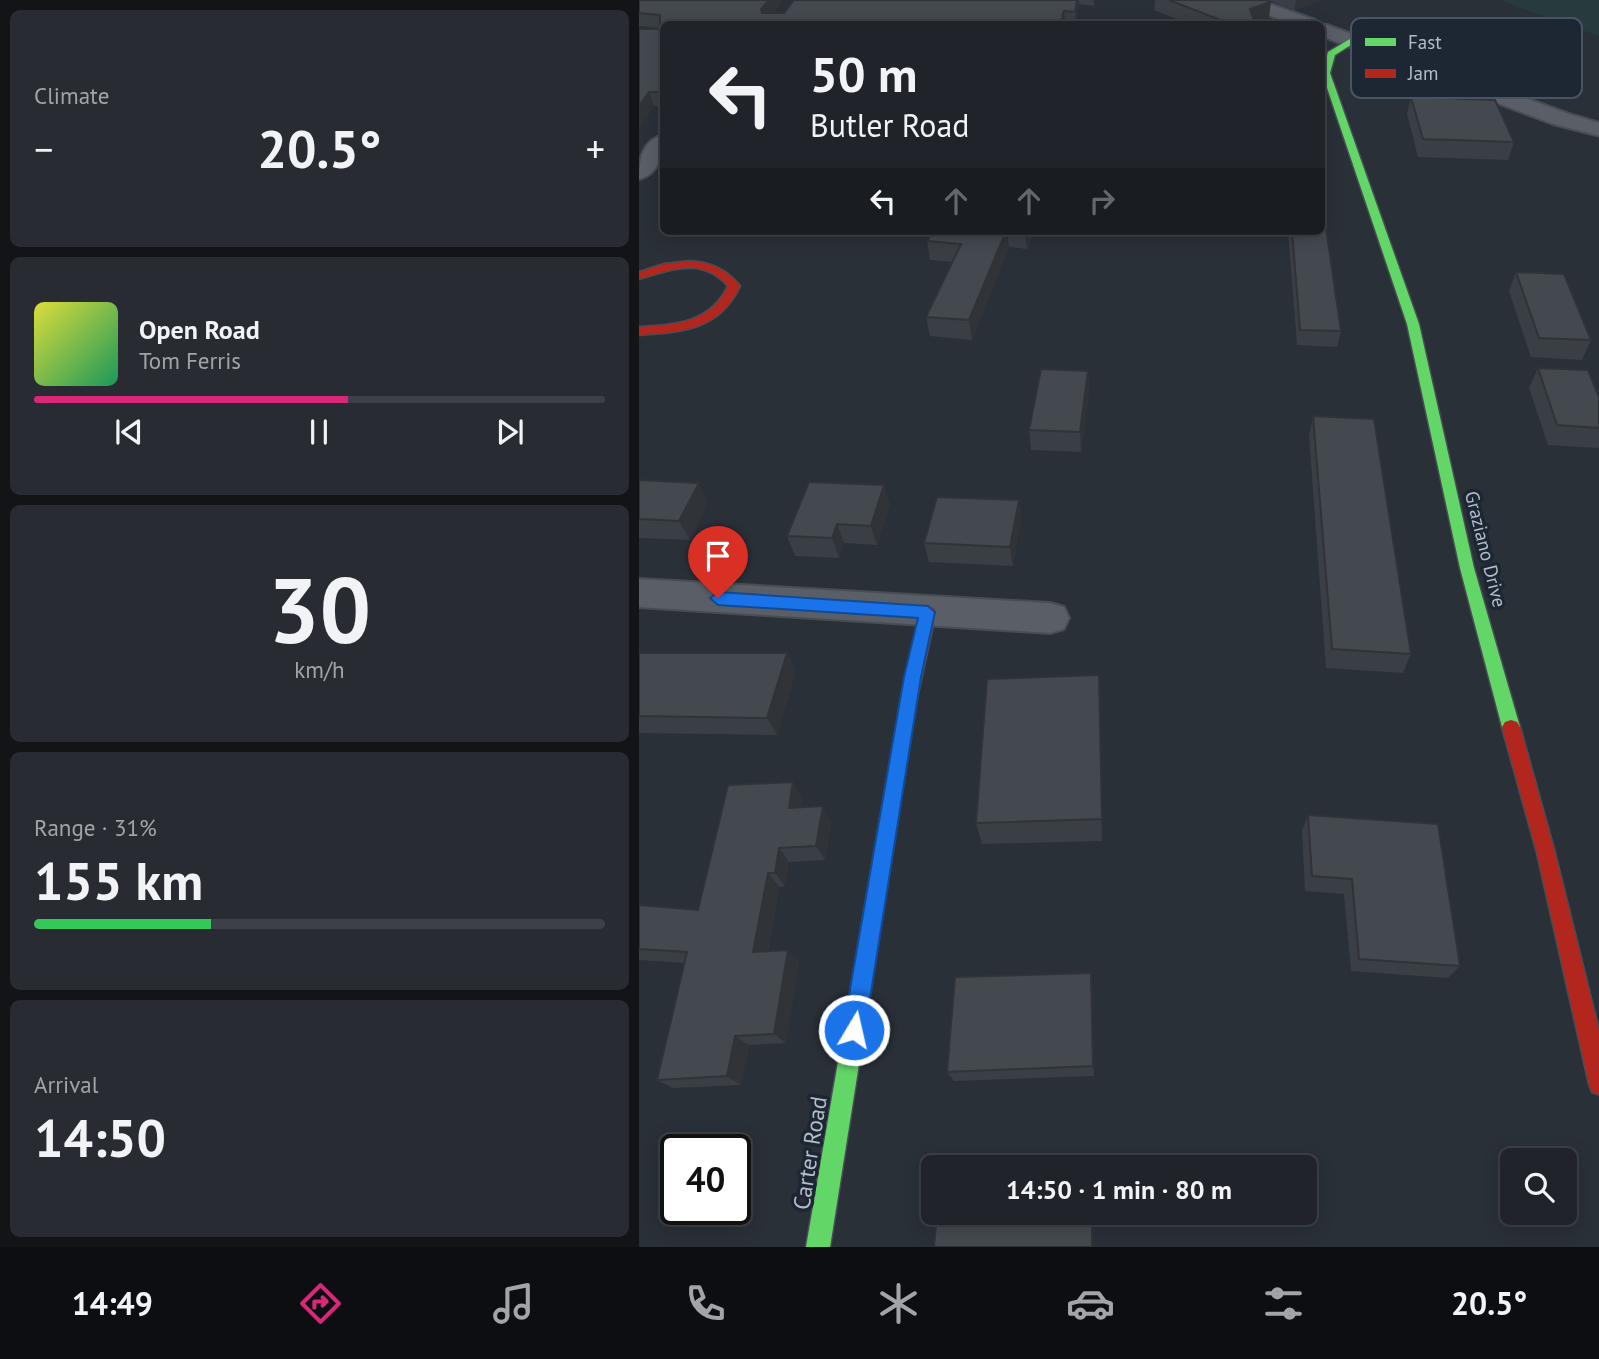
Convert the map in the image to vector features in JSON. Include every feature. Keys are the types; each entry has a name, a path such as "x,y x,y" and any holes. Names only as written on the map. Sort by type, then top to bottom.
{"street":[{"path":"1243,0 1301,21"},
{"path":"1325,30 1351,40"},
{"name":"Graziano Drive","path":"1351,42 1331,54 1326,73 1413,324 1467,568 1546,853 1599,1084"},
{"path":"1507,98 1599,130"},
{"path":"639,173 660,146"},
{"path":"639,173 660,175"},
{"path":"639,276 672,266 704,265 722,271 734,286 733,293 724,306 706,318 674,328 639,331"},
{"path":"639,593 1050,618"},
{"name":"Carter Road","path":"818,1247 912,677 928,612"}],"green space":[{"path":"1503,0 1599,0 1599,36 1582,30 1582,18 1549,18"}],"building":[{"path":"639,0 769,0 761,9 762,13 784,13 794,0 1077,0 1075,12 1064,11 1061,21 660,21 660,15 639,13"},
{"path":"1169,0 1271,2 1250,9 1254,21 1223,21"},
{"path":"639,29 660,29 660,92 649,92 639,106"},
{"path":"1411,98 1495,100 1514,142 1423,139"},
{"path":"1325,221 1341,331 1300,330 1292,235 1325,235"},
{"path":"931,235 1004,235 969,320 926,317 961,244 927,241"},
{"path":"1516,272 1564,274 1591,340 1539,338"},
{"path":"1538,368 1588,370 1599,397 1599,428 1557,425"},
{"path":"1041,369 1088,371 1080,432 1029,430"},
{"path":"1313,416 1374,419 1411,654 1332,649"},
{"path":"639,480 699,483 679,521 639,519"},
{"path":"809,482 884,485 871,526 837,524 832,538 787,536"},
{"path":"937,497 1019,500 1010,547 924,543"},
{"path":"639,653 787,653 767,718 639,716"},
{"path":"1099,675 1102,819 976,823 987,679"},
{"path":"793,782 789,808 823,806 816,846 779,848 775,873 768,873 753,952 788,950 774,1034 735,1036 727,1076 657,1080 687,952 639,949 639,905 698,910 728,785"},
{"path":"1308,815 1438,824 1460,966 1359,959 1352,879 1312,876"},
{"path":"1091,973 1093,1066 947,1072 955,977"},
{"path":"936,1225 1092,1225 1092,1247 934,1247"}],"traffic: fast":[{"path":"1351,42 1331,54 1326,73 1413,324 1467,568 1511,727"},
{"path":"818,1247 909,698"}],"traffic: jam":[{"path":"639,276 664,267 702,265 725,276 734,286 728,300 708,318 682,327 639,331"},
{"path":"909,698 928,612"},
{"path":"1511,727 1546,853 1600,1084"}],"route":[{"path":"718,598 928,612 912,677 854,1030"}]}
